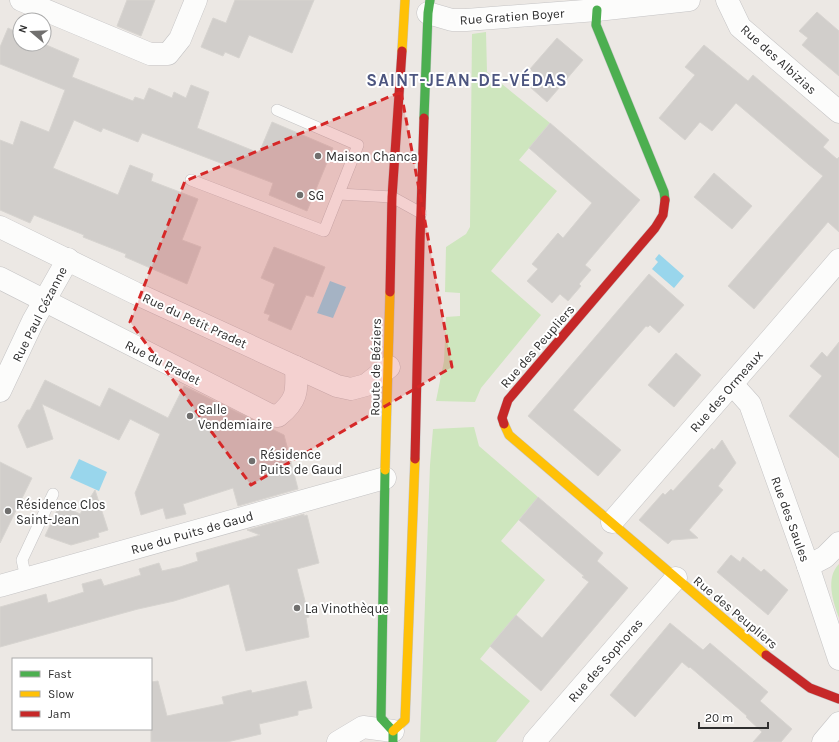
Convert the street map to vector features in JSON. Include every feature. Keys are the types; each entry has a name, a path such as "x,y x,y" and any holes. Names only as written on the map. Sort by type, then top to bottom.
{"main road":[{"name":"Route de Béziers","path":"393,737 382,718 389,479 392,197 405,0"},
{"path":"393,737 405,720 411,480 417,408 425,6"},
{"name":"Rue des Peupliers","path":"597,10 596,26 664,192 665,208 660,221 650,234 508,400 502,418 509,435 766,655 810,688 839,699"}],"street":[{"path":"21,0 150,54 168,54 180,39 196,0"},
{"name":"Rue Gratien Boyer","path":"425,6 452,20 597,10 689,0"},
{"name":"Rue des Albizias","path":"727,0 740,27 839,112"},
{"name":"Rue du Petit Pradet","path":"0,226 135,293 337,386 351,389 366,385 389,367"},
{"name":"Rue Paul Cézanne","path":"0,391 33,321 68,259"},
{"name":"Rue des Ormeaux","path":"612,522 839,260"},
{"name":"Rue du Pradet","path":"0,278 172,367 270,415 278,416 293,402 296,394 296,367"},
{"name":"Rue des Saules","path":"732,384 750,404 808,566 839,659"},
{"name":"Rue du Puits de Gaud","path":"0,586 389,479"},
{"path":"808,566 826,557 839,543"},
{"name":"Rue des Sophoras","path":"534,742 676,578"},
{"path":"823,742 839,723"},
{"path":"338,742 363,727 393,737"}],"lane":[{"path":"191,180 324,231 358,145 277,110"},
{"path":"339,194 392,197 421,213"},
{"path":"26,578 22,560 53,494"}],"highlighted area":[{"path":"401,92 452,367 251,485 130,322 185,181"}],"green space":[{"path":"486,32 487,72 550,123 519,160 557,191 491,271 541,315 481,388 475,402 436,401 444,361 446,317 460,316 460,293 445,292 446,247 466,234 470,227 472,34"},
{"path":"474,427 479,446 538,497 501,541 545,580 480,659 530,701 496,742 420,742 430,465 433,429"},
{"path":"839,564 839,618 834,605 831,583 832,576"}],"water":[{"path":"659,254 684,276 674,288 652,269 658,262 655,259"},
{"path":"330,281 346,287 333,318 317,313"},
{"path":"79,459 107,472 99,491 70,478"}],"building":[{"path":"127,0 155,0 141,36 117,26"},
{"path":"235,0 314,0 292,53 249,35 239,58 225,52 223,56 201,47 213,18 226,23"},
{"path":"817,12 839,31 839,76 802,45 808,38 799,31"},
{"path":"8,28 12,30 12,52 52,52 52,47 79,59 72,77 133,101 135,97 144,100 149,88 172,98 174,92 186,98 191,85 209,92 197,128 259,153 272,122 333,148 307,211 269,195 273,183 142,133 138,142 103,128 101,132 74,120 53,168 118,195 130,165 153,174 151,181 198,199 182,240 201,247 187,284 125,257 126,254 83,237 84,235 34,215 30,223 0,210 0,140 13,145 21,121 49,132 65,90 0,64 0,47"},
{"path":"557,38 583,60 547,102 530,87 539,77 530,69"},
{"path":"704,45 748,81 753,75 829,140 823,147 837,159 839,157 839,232 828,222 754,309 728,286 823,176 736,103 712,131 700,122 685,140 659,118 695,75 685,67"},
{"path":"550,123 640,200 585,265 591,270 579,284 581,286 568,301 560,294 552,303 527,281 538,269 532,264 558,233 563,238 592,203 529,148"},
{"path":"714,173 752,206 732,229 694,197"},
{"path":"274,247 325,267 313,297 306,295 291,330 268,320 270,315 264,313 275,284 261,278"},
{"path":"649,274 684,305 659,333 650,325 648,327 646,326 573,410 621,450 598,476 528,416"},
{"path":"839,342 839,458 789,416 822,376 810,366 822,352 827,357"},
{"path":"676,353 701,375 674,407 648,385"},
{"path":"45,380 100,407 109,388 168,418 184,386 284,435 298,489 238,506 233,488 183,504 186,514 166,519 163,508 141,515 135,493 160,434 130,419 119,440 42,404 53,439 27,448 18,426 27,410 30,410"},
{"path":"722,440 736,463 718,486 723,490 689,530 698,538 672,540 668,544 639,520 663,493 665,495 671,489 673,491 712,448 714,450"},
{"name":"Résidence Clos Saint-Jean","path":"0,462 32,478 0,543"},
{"path":"95,490 108,530 98,533 99,537 71,545 45,536 60,504 80,514"},
{"path":"538,497 603,553 597,561 628,588 541,691 490,646 516,615 542,638 589,582 519,520"},
{"path":"304,514 304,516 307,515 319,563 297,569 309,617 306,618 309,637 246,651 229,584 174,601 138,609 0,647 0,607 46,594 48,603 84,592 82,584 101,579 104,586 141,575 139,569 159,563 162,571 180,567 198,561 196,553 260,535 247,530"},
{"path":"731,555 740,562 743,557 761,572 764,569 788,590 768,615 717,572"},
{"path":"670,623 703,650 710,643 768,692 760,701 792,729 781,742 753,742 762,732 746,717 747,716 690,667 689,668 682,662 635,717 610,695"},
{"path":"158,681 167,716 224,704 222,697 251,690 252,693 306,681 312,708 298,711 298,715 259,724 261,734 227,742 151,742 152,682"}],"traffic: fast":[{"path":"424,118 428,13 430,0"},
{"path":"597,10 596,25 664,192 665,200"},
{"path":"385,470 381,718 393,731 393,742"}],"traffic: slow":[{"path":"402,51 405,0"},
{"path":"385,470 390,292"},
{"path":"504,424 509,435 766,655"},
{"path":"393,731 405,720 415,459"}],"traffic: jam":[{"path":"390,292 392,197 402,51"},
{"path":"415,459 424,118"},
{"path":"504,424 502,418 508,400 655,228 663,215 665,200"},
{"path":"766,655 810,688 839,699"}],"place":[{"name":"Maison Chanca","path":"318,156"},
{"name":"SG","path":"300,195"},
{"name":"Salle Vendemiaire","path":"190,416"},
{"name":"Résidence Puits de Gaud","path":"252,461"},
{"name":"Résidence Clos Saint-Jean","path":"8,511"},
{"name":"La Vinothèque","path":"297,608"}],"district":[{"name":"SAINT-JEAN-DE-VÉDAS","path":"467,80"}]}
